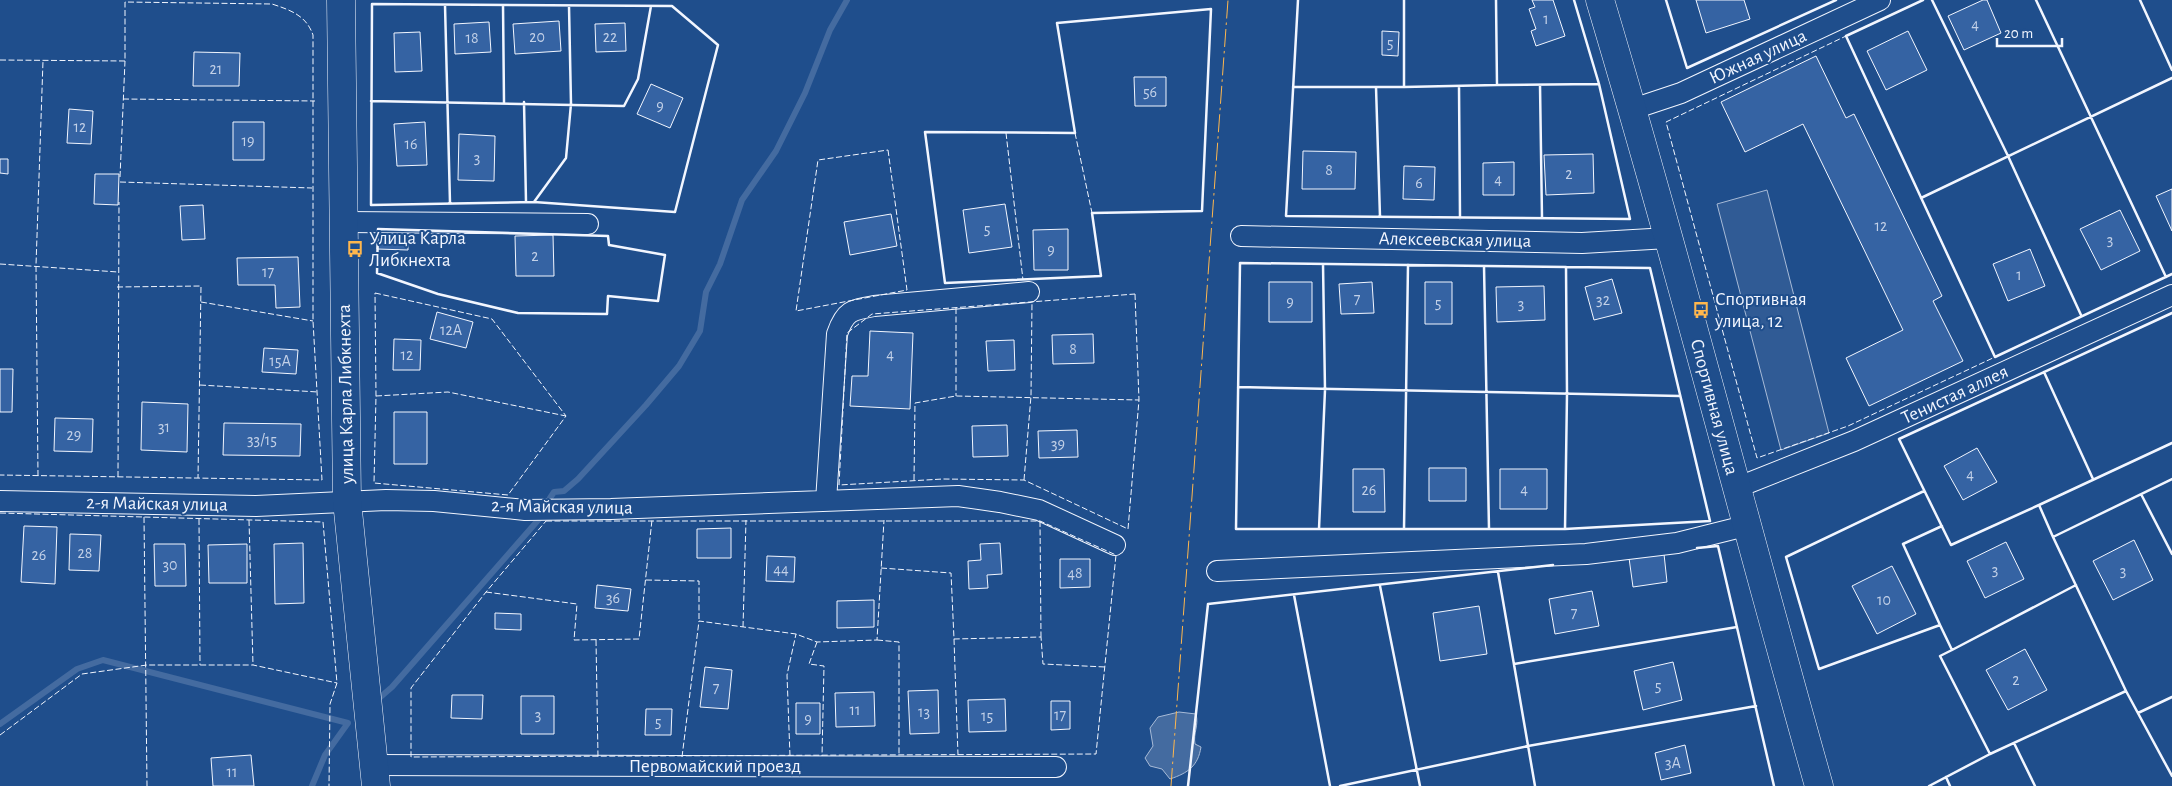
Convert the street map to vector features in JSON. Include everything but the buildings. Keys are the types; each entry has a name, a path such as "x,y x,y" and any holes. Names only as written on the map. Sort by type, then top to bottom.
{"street":[{"name":"улица Карла Либкнехта","path":"341,0 347,501 375,776"},
{"name":"Спортивная улица","path":"1600,0 1633,109 1746,526 1819,786"},
{"name":"Южная улица","path":"1633,109 1681,93 1880,0"},
{"path":"344,222 588,224"},
{"name":"Алексеевская улица","path":"1241,236 1582,243 1668,238"},
{"path":"826,501 837,334 842,319 852,309 1029,292"},
{"name":"Тенистая аллея","path":"1736,488 1854,441 2172,295"},
{"name":"2-я Майская улица","path":"0,501 256,506 347,501 434,501 525,510 698,508 937,496 1000,502 1040,510 1115,545"},
{"path":"1217,571 1586,554 1677,543 1746,526"},
{"name":"Первомайский проезд","path":"375,776 1056,767"}],"shaded area":[{"path":"1767,190 1829,433 1781,450 1717,204"},
{"path":"1179,712 1196,714 1195,744 1201,747 1195,764 1182,774 1170,779 1162,769 1150,766 1145,758 1153,746 1150,728 1158,717"}],"waterway":[{"path":"550,498 554,492 564,491 578,479 646,405 679,366 700,331 706,292 720,264 742,200 776,151 805,93 830,30 847,0"},
{"path":"377,700 392,687 540,518"},
{"path":"0,724 77,669 103,660 348,723 325,755 312,786"}],"fence":[{"path":"0,60 125,61 125,2 272,4 297,14 310,28 313,35 313,321 322,480 0,475"},
{"path":"1846,36 1995,357 1848,426 1757,458 1666,122 1846,36"},
{"path":"38,476 36,265 43,61"},
{"path":"120,177 125,61"},
{"path":"123,99 315,101"},
{"path":"1006,133 1023,280"},
{"path":"1075,133 1092,213"},
{"path":"888,150 907,290 796,311 818,160 888,150"},
{"path":"120,182 312,188"},
{"path":"118,477 119,202"},
{"path":"0,264 118,272"},
{"path":"117,287 201,286 198,478"},
{"path":"375,293 492,319 566,416 508,495 374,483 376,396 375,293"},
{"path":"1135,294 1139,400 1128,529 1024,480 943,479 839,485 847,333 872,314 1135,294"},
{"path":"201,302 313,321"},
{"path":"1024,480 1031,396 1032,302"},
{"path":"956,308 956,396"},
{"path":"200,385 318,392"},
{"path":"376,396 448,392 566,416"},
{"path":"914,480 915,403 956,396 1139,400"},
{"path":"0,513 323,522 337,683 330,704 329,786"},
{"path":"144,517 147,786"},
{"path":"199,519 200,665"},
{"path":"249,520 253,665"},
{"path":"486,592 577,604 574,640 639,639 652,520"},
{"path":"743,627 746,520"},
{"path":"682,757 699,621 796,634 817,642 877,640 884,520"},
{"path":"546,521 1040,521 1116,555 1096,754 411,757 411,688 486,592 546,521"},
{"path":"1040,521 1041,637"},
{"path":"881,568 951,573 954,639 1041,637 1043,664 1105,667"},
{"path":"646,580 699,581 699,621"},
{"path":"790,756 787,675 796,634"},
{"path":"954,639 958,755"},
{"path":"596,640 598,757"},
{"path":"877,640 899,642 899,756"},
{"path":"817,642 809,664 824,666 822,756"},
{"path":"0,735 82,674 147,665 253,665 337,683"}],"wall":[{"path":"1298,0 1286,216 1630,219 1599,84 1574,0"},
{"path":"1404,0 1404,87 1497,85 1496,0"},
{"path":"1666,0 1687,68 1836,0"},
{"path":"1923,0 1846,36 1995,357 2172,274"},
{"path":"1932,0 2008,156 2081,315"},
{"path":"2036,0 2166,277"},
{"path":"2140,0 2172,70"},
{"path":"372,4 672,6 718,45 675,212 534,202 371,205 372,4"},
{"path":"445,5 450,203"},
{"path":"503,5 504,102"},
{"path":"534,202 566,158 571,104 569,6"},
{"path":"371,101 624,106 638,79 651,6"},
{"path":"1211,9 1202,211 1092,213 1101,276 945,283 925,132 1075,133 1057,23 1211,9"},
{"path":"1921,198 2172,78"},
{"path":"1497,85 1599,84"},
{"path":"1540,85 1542,218"},
{"path":"1459,86 1460,218"},
{"path":"1293,87 1404,87"},
{"path":"1376,87 1380,217"},
{"path":"524,102 526,202"},
{"path":"378,229 608,236 609,245 665,255 658,301 608,296 607,314 518,313 438,294 377,273 378,229"},
{"path":"1240,263 1650,268 1710,521 1565,529 1236,529 1240,263"},
{"path":"1319,529 1325,390 1323,264"},
{"path":"1404,529 1408,265"},
{"path":"1484,266 1489,529"},
{"path":"1565,529 1566,267"},
{"path":"2039,505 1951,545 1899,439 2172,313"},
{"path":"2044,372 2093,479"},
{"path":"1238,387 1680,396"},
{"path":"2172,443 2039,505 2053,537 2172,479"},
{"path":"1924,491 1786,557 1819,669 1940,625 1952,650 1940,656 1990,754 1929,786"},
{"path":"2141,494 2172,554"},
{"path":"1940,625 1903,544 1942,526"},
{"path":"2053,537 2126,691 2172,776"},
{"path":"1697,548 1718,546 1774,786"},
{"path":"1188,786 1208,604 1553,565"},
{"path":"1498,572 1535,786"},
{"path":"1952,650 2076,585"},
{"path":"1380,586 1420,786"},
{"path":"1294,595 1330,786"},
{"path":"1514,664 1737,627"},
{"path":"1990,754 2126,691"},
{"path":"2138,713 2172,697"},
{"path":"1340,786 1528,746 1756,706"},
{"path":"2014,743 2035,786"},
{"path":"1946,777 1950,786"}],"power":[{"path":"1171,786 1228,0"}],"place":[{"name":"Улица Карла Либкнехта","path":"355,249"},
{"name":"Спортивная улица, 12","path":"1701,310"}]}
